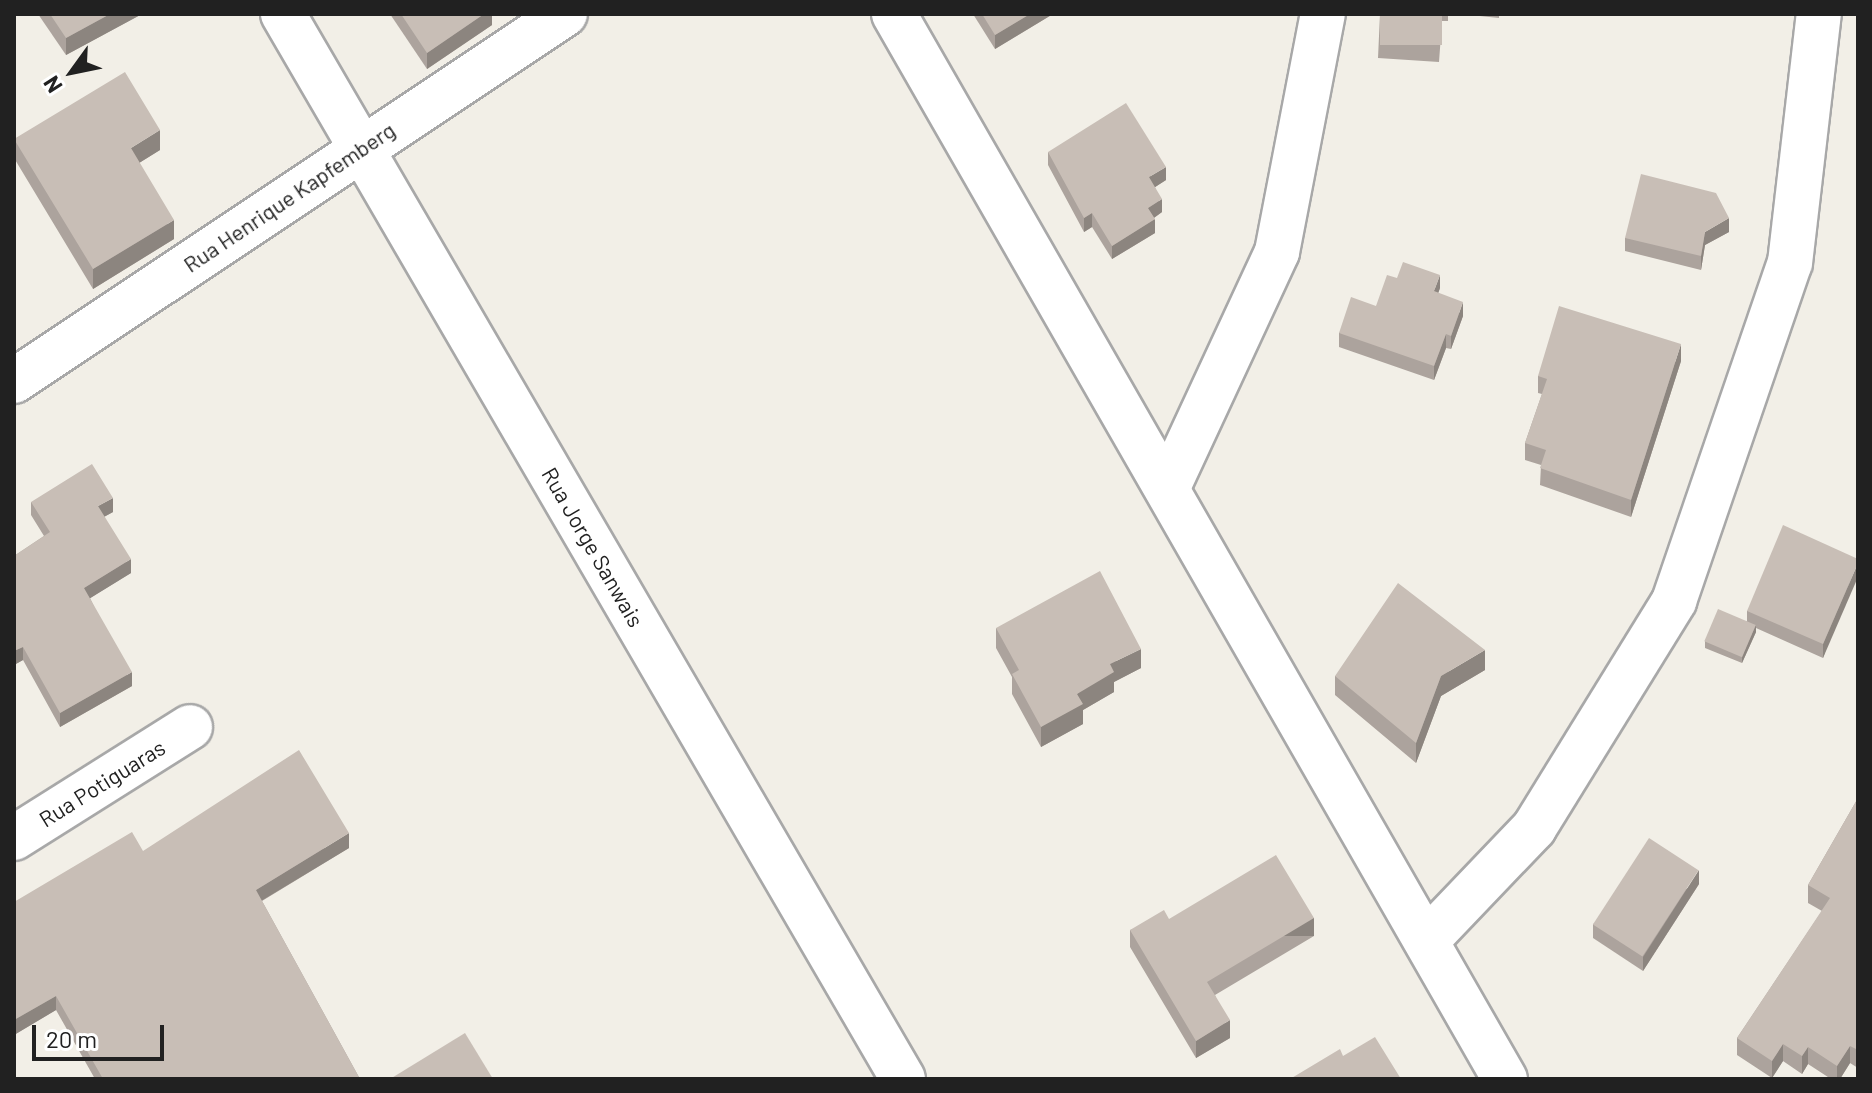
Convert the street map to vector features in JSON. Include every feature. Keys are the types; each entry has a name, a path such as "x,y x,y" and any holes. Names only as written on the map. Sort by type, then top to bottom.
{"street":[{"name":"Rua Jorge Sanwais","path":"283,14 903,1079"},
{"name":"Rua Henrique Kapfemberg","path":"14,381 565,14"},
{"path":"894,14 1505,1079"},
{"path":"1168,487 1277,252 1323,14"},
{"path":"1427,940 1534,828 1674,601 1790,263 1819,14"},
{"name":"Rua Potiguaras","path":"14,838 190,727"}],"building":[{"path":"50,14 110,14 66,38"},
{"path":"401,14 484,14 427,53"},
{"path":"982,14 1030,14 995,35"},
{"path":"1380,14 1442,14 1442,45 1380,45"},
{"path":"125,72 160,130 131,148 174,220 93,269 14,139"},
{"path":"1126,103 1166,167 1149,177 1162,199 1148,208 1155,219 1112,246 1092,213 1084,218 1048,152"},
{"path":"1641,174 1716,193 1729,218 1705,232 1701,256 1625,238"},
{"path":"1403,262 1440,275 1434,291 1463,302 1451,336 1446,334 1434,366 1339,333 1351,297 1376,306 1387,275 1397,278"},
{"path":"1559,306 1681,344 1631,500 1540,468 1546,450 1525,443 1547,379 1538,376"},
{"path":"92,464 113,498 98,506 131,559 84,588 132,672 60,713 23,647 14,651 14,556 50,532 31,502"},
{"path":"1783,525 1858,559 1823,644 1747,611"},
{"path":"1100,571 1141,649 1110,664 1114,672 1077,694 1083,704 1041,727 1012,674 1019,670 996,628"},
{"path":"1398,583 1485,650 1441,676 1416,743 1335,676"},
{"path":"1718,609 1756,625 1742,657 1704,641"},
{"path":"299,750 349,833 256,890 360,1079 103,1079 56,996 14,1020 14,902 132,832 143,851"},
{"path":"1858,798 1858,1050 1850,1046 1837,1066 1808,1047 1802,1056 1783,1044 1772,1061 1737,1038 1830,898 1808,885"},
{"path":"1649,838 1698,870 1642,957 1593,924"},
{"path":"1276,855 1314,918 1207,982 1230,1020 1196,1041 1130,930 1164,910 1169,919"},
{"path":"465,1033 493,1079 390,1079"},
{"path":"1375,1037 1401,1079 1290,1079 1340,1049 1343,1056"}]}
